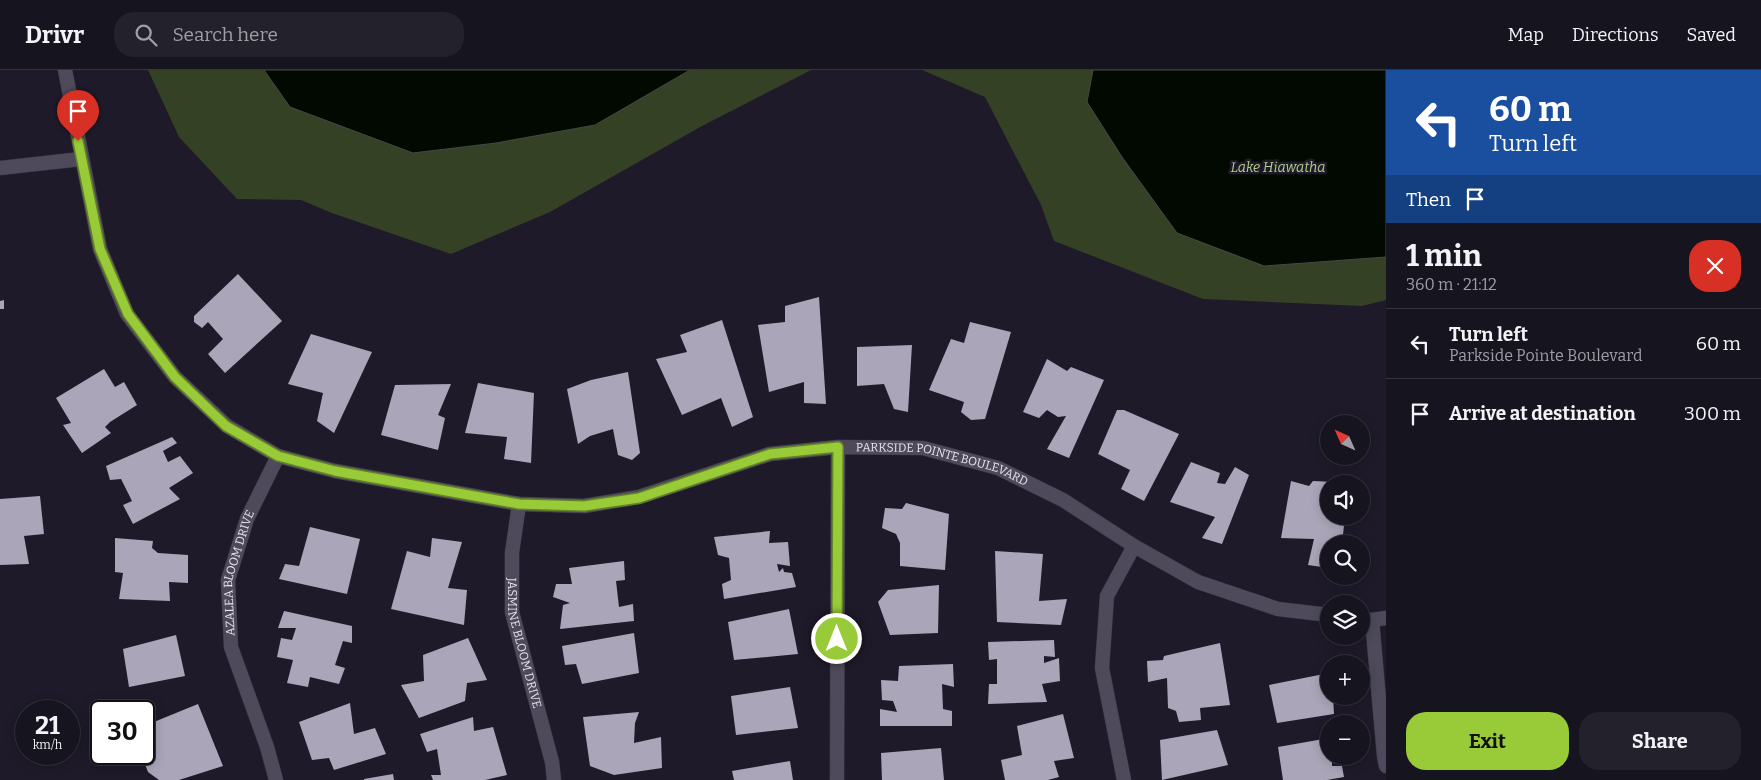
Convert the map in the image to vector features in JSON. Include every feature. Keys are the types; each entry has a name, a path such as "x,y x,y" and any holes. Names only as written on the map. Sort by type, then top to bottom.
{"street":[{"name":"PARKSIDE POINTE BOULEVARD","path":"65,70 100,249 128,314 175,377 226,426 278,456 335,471 519,504 584,506 639,498 770,454 838,447 923,448 998,468 1063,500 1134,546 1198,582 1278,609 1320,614"},
{"path":"0,168 81,159"},
{"path":"837,780 838,447"},
{"name":"AZALEA BLOOM DRIVE","path":"276,780 267,747 231,647 228,580 247,519 278,456"},
{"name":"JASMINE BLOOM DRIVE","path":"519,504 512,553 512,612 552,762 554,780"},
{"path":"1124,780 1102,668 1107,596 1134,546"},
{"path":"1373,619 1386,766"}],"green space":[{"path":"148,70 264,70 290,107 413,153 496,143 595,125 690,70 811,70 702,126 550,212 451,254 332,213 301,200 237,199 179,137"},
{"path":"922,70 1093,70 1087,102 1264,266 1386,257 1386,300 1362,306 1203,299 1054,241 1041,205 985,97"}],"water":[{"path":"264,70 690,70 595,125 496,143 413,153 290,107"},
{"name":"Lake Hiawatha","path":"1093,70 1386,70 1386,257 1264,266 1177,233 1122,157 1087,102"}],"building":[{"path":"238,274 282,321 225,373 208,354 223,339 208,322 202,328 194,322 194,316"},
{"path":"819,297 826,404 804,403 804,382 769,392 758,325 785,322 785,306"},
{"path":"4,300 4,309 0,309 0,301"},
{"path":"722,320 753,417 732,427 721,398 682,415 656,359 687,352 680,335"},
{"path":"970,322 1011,332 985,419 971,420 961,412 964,402 929,390 951,339 964,343"},
{"path":"311,334 372,352 334,433 317,421 323,393 288,384"},
{"path":"912,345 908,412 894,409 884,384 857,386 857,347"},
{"path":"1047,359 1067,371 1071,367 1104,380 1069,458 1047,449 1066,416 1058,417 1047,410 1039,418 1023,412"},
{"path":"104,369 115,387 124,382 137,405 110,422 105,427 111,433 82,453 63,425 71,423 56,398"},
{"path":"628,372 640,453 632,460 618,455 613,429 590,436 578,444 567,389 591,380"},
{"path":"478,383 534,393 531,463 504,459 507,437 465,433"},
{"path":"451,384 438,415 445,418 438,450 381,435 395,385"},
{"path":"1117,410 1124,410 1179,434 1144,501 1121,489 1130,470 1098,454"},
{"path":"172,437 177,443 163,451 168,462 180,456 193,473 169,488 180,499 133,524 123,505 132,501 121,479 110,480 106,466"},
{"path":"1191,462 1220,473 1217,483 1225,484 1235,467 1249,475 1222,544 1202,538 1215,517 1170,502"},
{"path":"1291,481 1309,486 1313,481 1320,481 1320,525 1344,525 1343,535 1320,535 1320,567 1308,565 1314,539 1281,538"},
{"path":"40,496 44,534 24,536 29,564 0,565 0,499"},
{"path":"906,503 949,514 945,570 900,566 900,543 896,534 882,528 885,508 902,509"},
{"path":"310,527 360,539 347,594 279,579 285,564 299,566"},
{"path":"770,531 769,543 788,542 790,566 777,564 779,572 783,568 784,572 792,573 796,587 724,599 722,584 731,580 729,558 718,555 714,537"},
{"path":"115,538 153,541 152,548 158,553 188,555 188,583 169,582 170,601 119,599 123,573 115,572"},
{"path":"432,538 462,542 448,588 467,590 464,625 391,609 407,551 430,557"},
{"path":"995,551 1043,554 1039,601 1067,599 1061,625 997,622"},
{"path":"624,561 625,580 616,581 619,607 633,604 634,621 560,629 563,605 570,603 553,597 556,584 572,584 569,568"},
{"path":"939,585 938,633 890,635 878,602 888,590"},
{"path":"789,609 798,654 734,660 728,622"},
{"path":"284,611 352,626 352,643 343,641 335,665 345,668 339,684 310,677 308,687 287,683 293,660 277,657 281,638 292,640 296,628 278,628"},
{"path":"634,633 639,673 582,684 576,664 565,665 562,646"},
{"path":"176,635 185,676 129,687 123,649"},
{"path":"468,638 487,680 467,683 465,701 419,718 401,685 424,681 423,655"},
{"path":"1054,640 1055,657 1044,656 1044,663 1059,658 1060,681 1042,684 1047,702 988,704 989,684 997,684 997,659 989,660 988,642"},
{"path":"1220,643 1230,705 1200,708 1201,720 1179,722 1176,711 1168,708 1167,678 1148,682 1147,661 1163,660 1164,656"},
{"path":"953,664 954,687 942,684 943,709 952,711 952,726 880,726 880,709 897,712 893,701 882,700 881,680 898,681 899,666"},
{"path":"1320,675 1320,705 1334,705 1334,714 1277,723 1269,685"},
{"path":"790,687 798,728 736,735 731,696"},
{"path":"350,703 354,734 375,728 386,754 334,770 329,758 312,760 299,722"},
{"path":"198,704 223,766 179,780 159,780 148,772 145,765 155,765 155,722"},
{"path":"639,712 635,723 634,743 661,737 662,768 614,775 590,766 583,717"},
{"path":"1063,714 1074,758 1054,761 1059,777 1048,780 1005,780 1001,760 1022,755 1017,726"},
{"path":"473,717 474,731 493,727 507,775 485,780 433,780 431,775 441,775 437,749 427,752 420,734"},
{"path":"1217,730 1228,765 1162,780 1160,740"},
{"path":"1320,740 1320,765 1342,766 1344,777 1327,780 1283,780 1278,747"},
{"path":"941,748 944,780 882,780 881,753"},
{"path":"790,761 793,780 734,780 732,771"},
{"path":"393,774 394,780 364,780 364,779"}],"route":[{"path":"78,141 100,249 128,314 175,377 226,426 278,456 335,471 519,504 584,506 639,498 770,454 838,447 837,639"}]}
